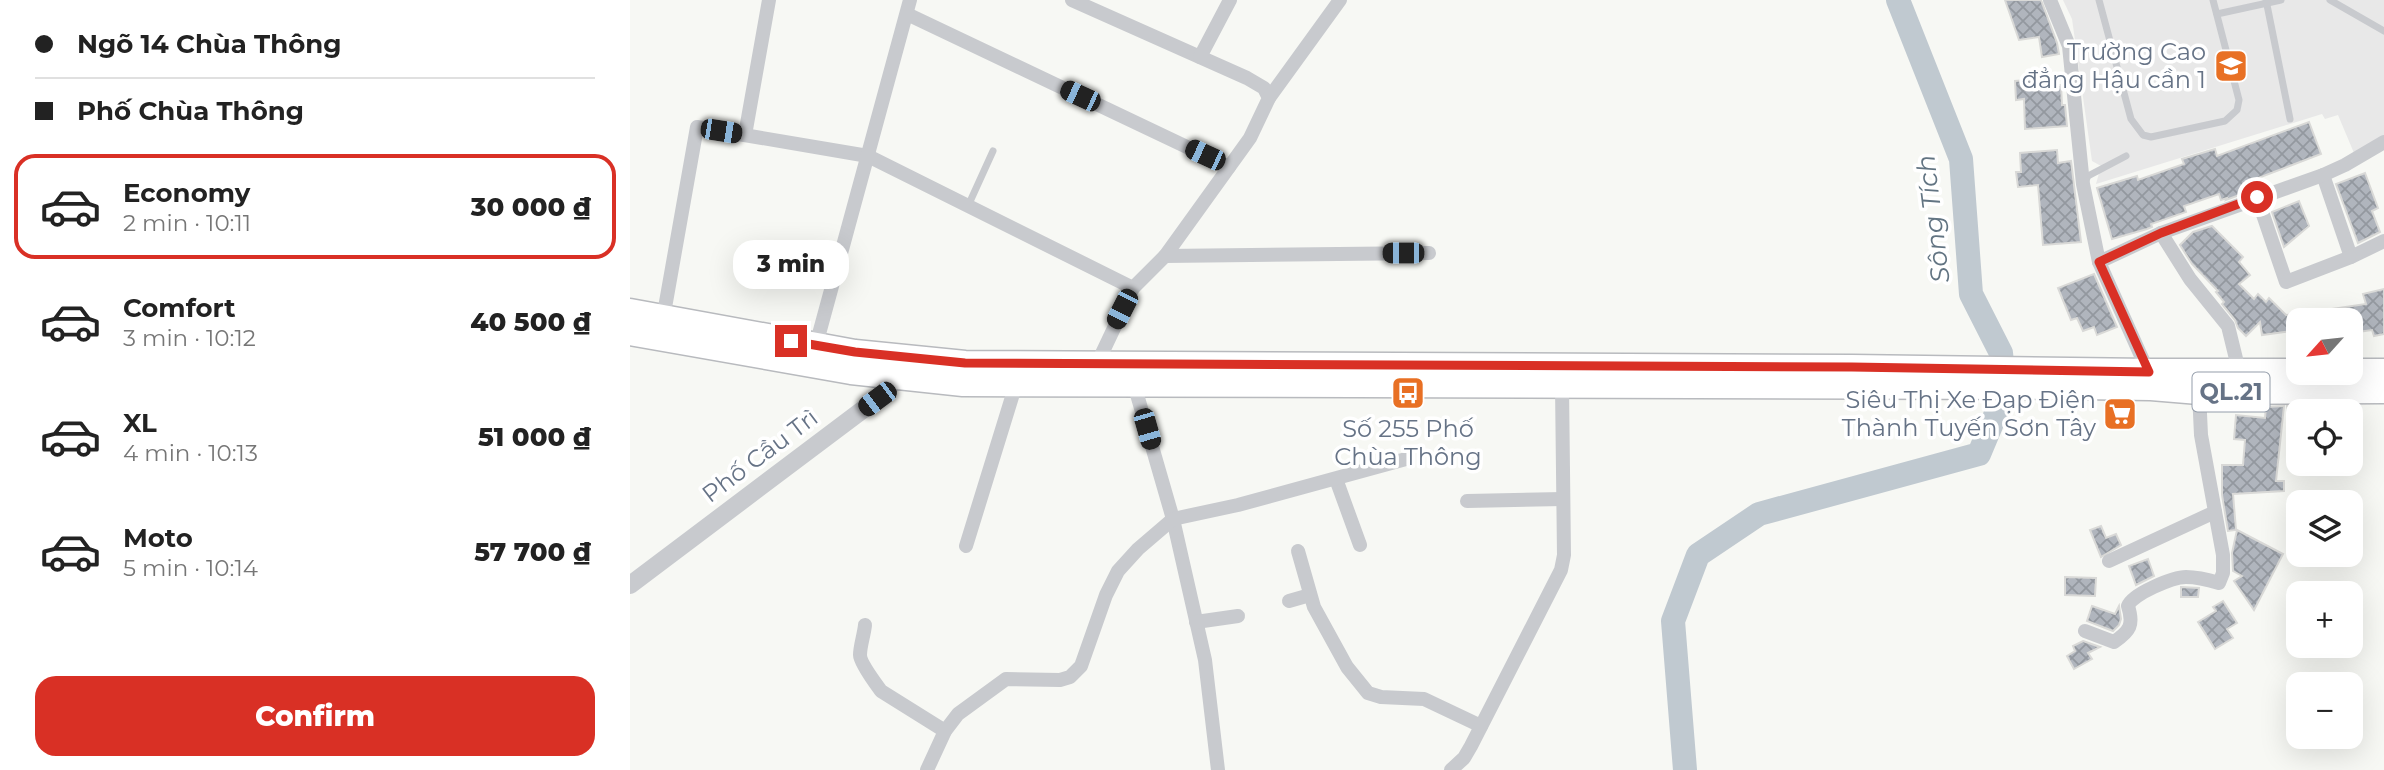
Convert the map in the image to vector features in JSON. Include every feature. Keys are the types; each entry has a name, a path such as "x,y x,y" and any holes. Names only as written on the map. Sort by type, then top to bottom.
{"highway":[{"name":"QL.21","path":"630,311 816,345 962,384 1562,386 1851,377"},
{"name":"QL.21","path":"630,333 852,372 965,363 2150,380 2239,371 2286,371"},
{"path":"2363,371 2384,371"},
{"name":"QL.21","path":"2150,380 2199,392 2384,391"}],"street":[{"path":"745,135 769,0"},
{"path":"1072,0 1248,78 1264,88 1269,98"},
{"path":"1200,57 1230,0"},
{"path":"1097,364 1133,288 1165,256 1250,138 1269,98 1340,0"},
{"path":"2050,0 2069,46 2083,184 2099,262 2150,380"},
{"path":"816,345 909,7 1229,167"},
{"path":"663,319 696,127 867,156 1133,288"},
{"path":"2099,262 2161,233 2323,175 2354,161 2384,142"},
{"path":"2323,175 2351,257"},
{"path":"2257,197 2286,282 2384,241"},
{"path":"2161,233 2190,279 2228,326 2239,371"},
{"path":"1165,256 1429,253"},
{"name":"Phố Cầu Trì","path":"630,585 877,399 905,367"},
{"path":"966,546 1016,384"},
{"path":"1134,384 1173,519 1205,660 1217,770"},
{"path":"1455,769 1464,758 1561,570 1564,555 1562,386"},
{"path":"2085,631 2114,642 2126,634 2132,619 2128,606 2130,600 2174,579 2186,577 2219,583 2223,573 2223,555 2202,435 2199,392"},
{"path":"927,770 945,731 958,713 1006,678 1049,681 1070,677 1081,666 1105,595 1118,571 1173,519 1238,505 1406,459"},
{"path":"1336,479 1360,545"},
{"path":"1467,501 1563,499"},
{"path":"2109,561 2214,512"},
{"path":"1297,551 1310,595 1325,629 1347,667 1368,693 1381,697 1424,699 1481,726"},
{"path":"1289,601 1310,595"},
{"path":"1196,622 1238,615"},
{"path":"865,625 861,661 877,687 945,731"}],"lane":[{"path":"2099,0 2131,119 2143,135 2151,136 2225,121 2237,110 2239,100 2213,0"},
{"path":"2217,14 2281,0"},
{"path":"2330,0 2384,31"},
{"path":"2266,2 2290,119"},
{"path":"968,207 993,151"},
{"path":"2083,184 2088,176 2126,156"}],"shaded area":[{"name":"Trường Cao đẳng Hậu cần 1","path":"2063,0 2384,0 2384,137 2354,153 2338,115 2325,119 2322,114 2096,184 2101,166 2092,161 2072,19"}],"building":[{"path":"2005,0 2041,0 2059,54 2042,57 2039,37 2019,40"},
{"path":"2053,78 2054,86 2061,85 2067,126 2025,129 2024,99 2016,100 2015,81"},
{"path":"2309,122 2321,154 2258,178 2261,187 2226,200 2227,198 2221,200 2219,194 2184,206 2186,212 2151,224 2152,227 2147,229 2112,239 2097,188 2137,176 2138,180 2184,164 2182,159 2215,149 2217,156"},
{"path":"2057,150 2058,163 2071,161 2081,242 2043,245 2038,185 2018,187 2016,172 2021,172 2020,153"},
{"path":"2365,173 2378,208 2372,211 2380,232 2358,243 2336,184"},
{"path":"2299,201 2309,226 2284,247 2272,212"},
{"path":"2212,226 2243,257 2239,262 2250,275 2239,284 2254,299 2258,294 2266,302 2269,298 2286,315 2286,332 2262,335 2260,322 2246,336 2238,328 2222,304 2224,302 2216,292 2218,291 2192,264 2180,245 2193,232"},
{"path":"2094,274 2117,327 2097,335 2094,327 2083,331 2077,318 2071,320 2058,288"},
{"path":"2384,289 2384,334 2374,336 2372,330 2363,331 2363,308 2339,308 2366,304 2363,294"},
{"path":"2284,406 2276,481 2284,481 2284,491 2233,494 2236,530 2228,531 2222,495 2222,465 2243,465 2245,440 2234,439 2236,415 2265,418 2266,407"},
{"path":"2101,526 2106,538 2116,534 2121,545 2101,557 2090,530"},
{"path":"2237,530 2283,554 2254,610 2234,581 2242,576 2233,571 2232,553"},
{"path":"2148,559 2154,576 2136,585 2129,566"},
{"path":"2065,577 2096,578 2095,596 2065,595"},
{"path":"2181,587 2199,588 2198,597 2181,597"},
{"path":"2223,601 2237,623 2227,629 2233,638 2215,649 2198,622 2216,611 2213,607"},
{"path":"2092,606 2115,614 2119,606 2119,625 2113,631 2087,621"},
{"path":"2083,641 2100,647 2088,653 2092,659 2074,669 2067,656 2075,651 2073,646"}],"waterway":[{"name":"Sông Tích","path":"1685,770 1673,621 1698,555 1759,514 1979,454 2005,392 2001,353 1971,294 1961,159 1898,0"}],"place":[{"name":"Trường Cao đẳng Hậu cần 1","path":"2231,66"},
{"name":"Số 255 Phố Chùa Thông","path":"1408,393"},
{"name":"Siêu Thị Xe Đạp Điện Thành Tuyến Sơn Tây","path":"2120,414"}],"route":[{"path":"791,341 855,352 965,363 1852,367 2149,372 2099,262 2161,233 2257,197"}]}
